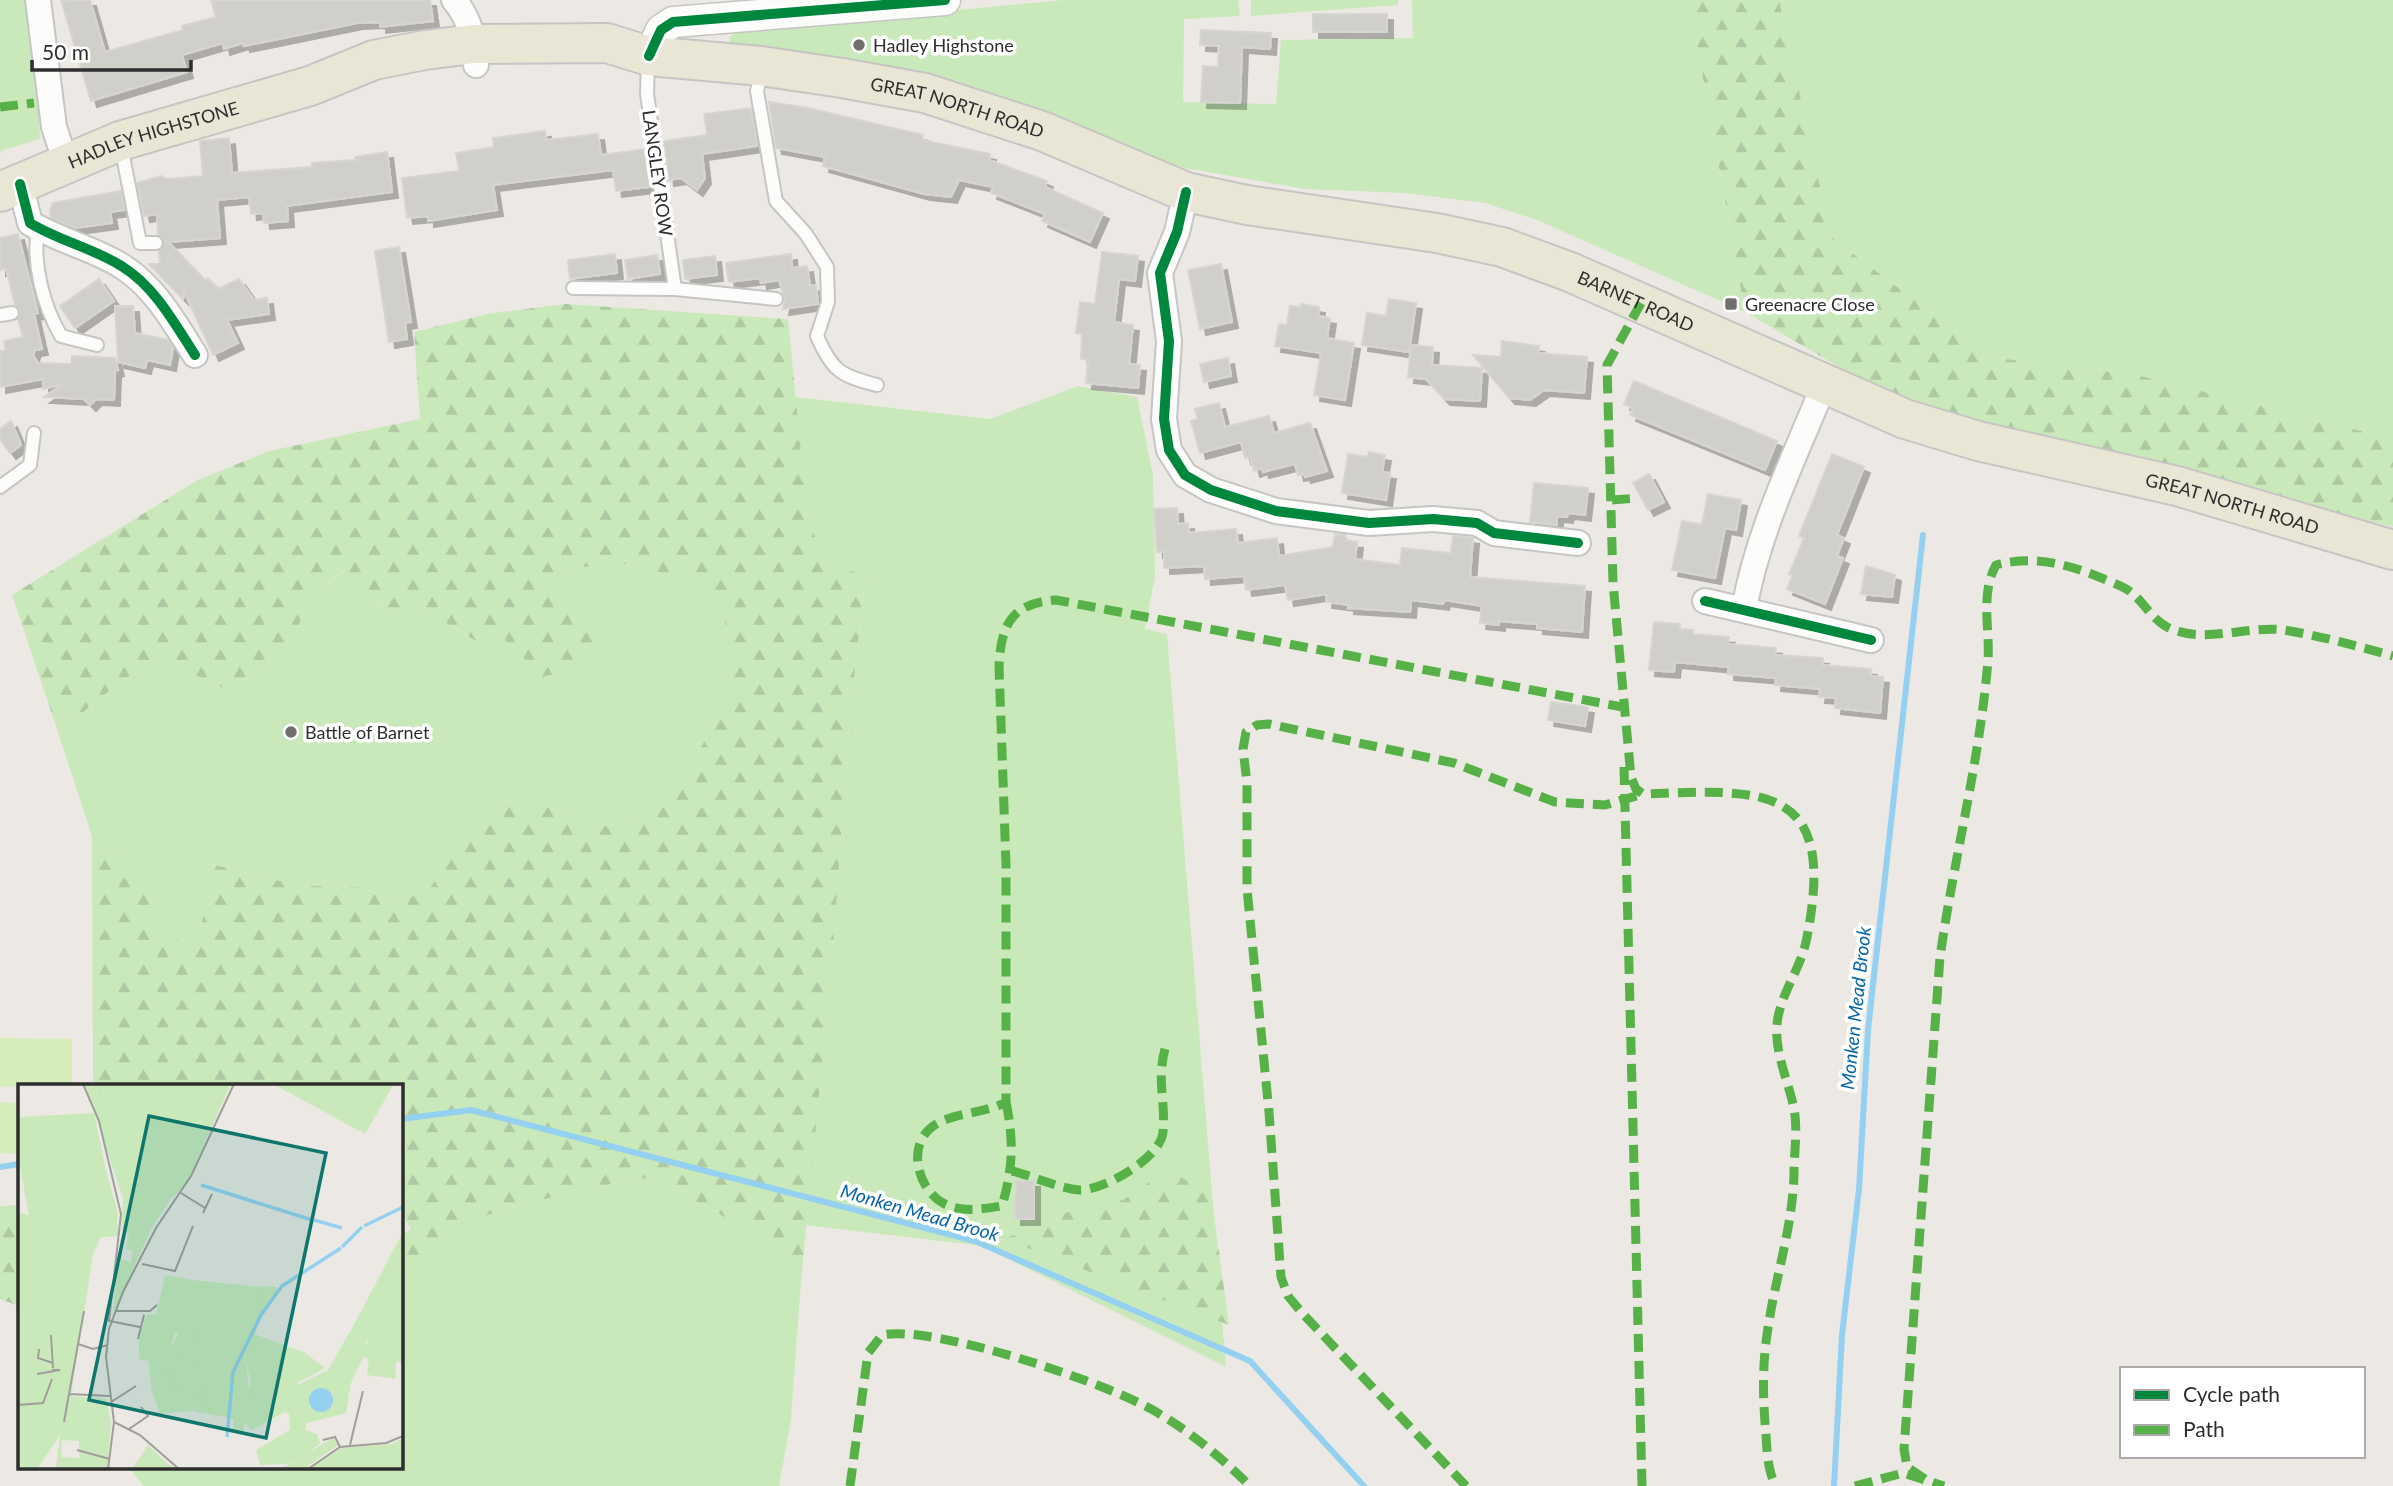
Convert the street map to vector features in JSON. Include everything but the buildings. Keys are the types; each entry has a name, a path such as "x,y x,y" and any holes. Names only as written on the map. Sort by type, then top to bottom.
{"main road":[{"name":"HADLEY HIGHSTONE","path":"10,188 120,141 310,86 374,60 475,55 607,43 649,56 718,63"},
{"name":"GREAT NORTH ROAD","path":"718,63 761,66 925,93 1042,131 1186,192"},
{"name":"BARNET ROAD","path":"1186,192 1247,205 1437,233 1502,247 1570,272 1905,419 1978,441 2070,461"},
{"name":"GREAT NORTH ROAD","path":"2070,461 2177,486 2393,550"}],"street":[{"path":"38,0 54,127 66,163"},
{"path":"454,0 466,14 475,55"},
{"path":"649,56 661,30 673,22 945,0"},
{"path":"718,63 723,20"},
{"path":"10,188 30,223 123,267 156,297 195,355"},
{"path":"1186,192 1177,232 1160,273 1169,341 1164,419 1169,450 1185,474 1211,491 1276,511 1369,523 1433,519 1476,523 1494,533 1578,542"},
{"path":"1744,609 1749,579 1766,528 1824,385"},
{"path":"1705,601 1871,640"}],"lane":[{"name":"LANGLEY ROW","path":"649,56 647,94 675,289"},
{"path":"761,66 757,91 776,201 806,234 827,267 828,302 817,336 828,362 848,378 877,385"},
{"path":"120,141 140,243 156,243"},
{"path":"38,228 34,247 50,318 61,336 97,345"},
{"path":"573,288 675,289 776,299"},
{"path":"0,487 30,465 34,433"}],"green space":[{"path":"0,0 34,0 40,139 3,150 0,154"},
{"path":"1063,0 1238,0 1240,16 1184,19 1183,102 1276,104 1281,40 1413,38 1412,0 1689,0 1745,312 1537,220 1485,203 1404,193 1305,189 1184,168 1069,127 731,46 729,37 739,31"},
{"path":"1251,0 1398,0 1398,5 1251,16"},
{"path":"1689,0 1779,0 1831,237 1990,357 2137,375 2393,439 2393,527 2073,445 1907,407 1745,312"},
{"path":"1779,0 2393,0 2393,439 2137,375 1990,357 1831,237"},
{"path":"566,304 788,319 807,515 823,558 865,577 849,724 833,949 801,1282 758,1235 651,1177 577,1190 488,1215 402,1274 402,1233 411,1230 402,1213 402,1084 93,1084 92,855 125,852 148,893 160,928 193,949 207,906 207,863 300,886 362,887 394,902 428,892 455,846 489,800 533,802 604,826 643,819 683,778 722,711 731,681 724,613 693,580 621,563 565,569 557,603 593,625 601,661 543,677 503,638 476,641 433,615 388,613 344,570 310,598 286,656 225,689 166,661 125,678 82,713 54,720 12,595 196,481 269,451 420,419 414,332 487,314"},
{"path":"1078,386 1137,397 1153,475 1155,576 1145,629 1167,634 1226,1367 982,1246 805,1225 833,949 849,724 865,578 823,558 807,515 795,397 990,419"},
{"path":"621,563 693,580 724,613 731,681 722,711 683,778 643,819 604,826 533,802 489,800 455,846 428,893 394,902 362,887 300,886 207,863 207,906 193,950 160,928 148,893 125,852 92,855 92,836 54,720 82,713 125,678 166,661 225,689 286,656 310,598 345,570 387,613 433,615 476,641 503,638 544,677 593,625 557,603 565,569"},
{"path":"0,1038 72,1039 72,1084 18,1084 18,1086 0,1087"},
{"path":"0,1102 18,1103 18,1154 0,1153"},
{"path":"1168,1170 1211,1194 1229,1325 1004,1239 1075,1209 1123,1200"},
{"path":"651,1177 758,1235 801,1282 791,1419 779,1486 144,1486 129,1468 402,1468 402,1274 488,1215 577,1190"},
{"path":"18,1205 18,1306 0,1299 0,1206"}],"waterway":[{"name":"Monken Mead Brook","path":"1834,1486 1842,1335 1859,1189 1868,1030 1923,535"},
{"name":"Monken Mead Brook","path":"402,1119 471,1110 975,1241 1250,1361 1364,1486"},
{"name":"Monken Mead Brook","path":"0,1167 18,1164"}],"marked path":[{"path":"0,107 34,103"},
{"path":"1641,303 1607,365 1613,583 1631,777 1636,789 1643,794 1725,793 1757,797 1783,806 1801,823 1811,849 1814,887 1807,937 1784,996 1777,1029 1779,1052 1794,1109 1796,1133 1793,1194 1764,1360 1767,1455 1776,1486"},
{"path":"1612,500 1638,498"},
{"path":"1925,1479 1907,1467 1904,1449 1940,957 1979,735 1988,660 1988,587 1996,565 2037,561 2064,565 2091,574 2127,589 2162,624 2181,632 2210,635 2284,630 2393,656"},
{"path":"1006,1102 1011,1154 1002,1206 965,1209 943,1203 929,1191 920,1174 918,1155 923,1137 930,1129 950,1118 1006,1102 1006,865 999,666 1006,627 1019,611 1041,602 1056,600 1622,707"},
{"path":"1466,1486 1302,1313 1288,1296 1281,1277 1269,1112 1247,889 1247,783 1243,749 1246,732 1257,725 1269,724 1454,763 1555,802 1605,805 1643,794"},
{"path":"1624,767 1642,1486"},
{"path":"1012,1171 1079,1190 1116,1179 1142,1162 1160,1142 1163,1132 1161,1078 1167,1042"},
{"path":"850,1486 868,1353 882,1335 907,1334 940,1338 1021,1359 1135,1401 1195,1438 1250,1486"},
{"path":"1855,1486 1903,1473 1944,1486"}],"cycle path":[{"path":"649,56 661,30 673,22 945,0"},
{"path":"20,184 30,223 112,261 134,275 164,307 195,355"},
{"path":"1186,192 1177,232 1160,273 1169,341 1164,419 1169,450 1185,475 1211,490 1276,511 1369,523 1433,519 1477,523 1494,533 1578,543"},
{"path":"1705,601 1871,640"}],"place":[{"name":"Hadley Highstone","path":"859,45"},
{"name":"Greenacre Close","path":"1731,304"},
{"name":"Battle of Barnet","path":"291,732"}]}
